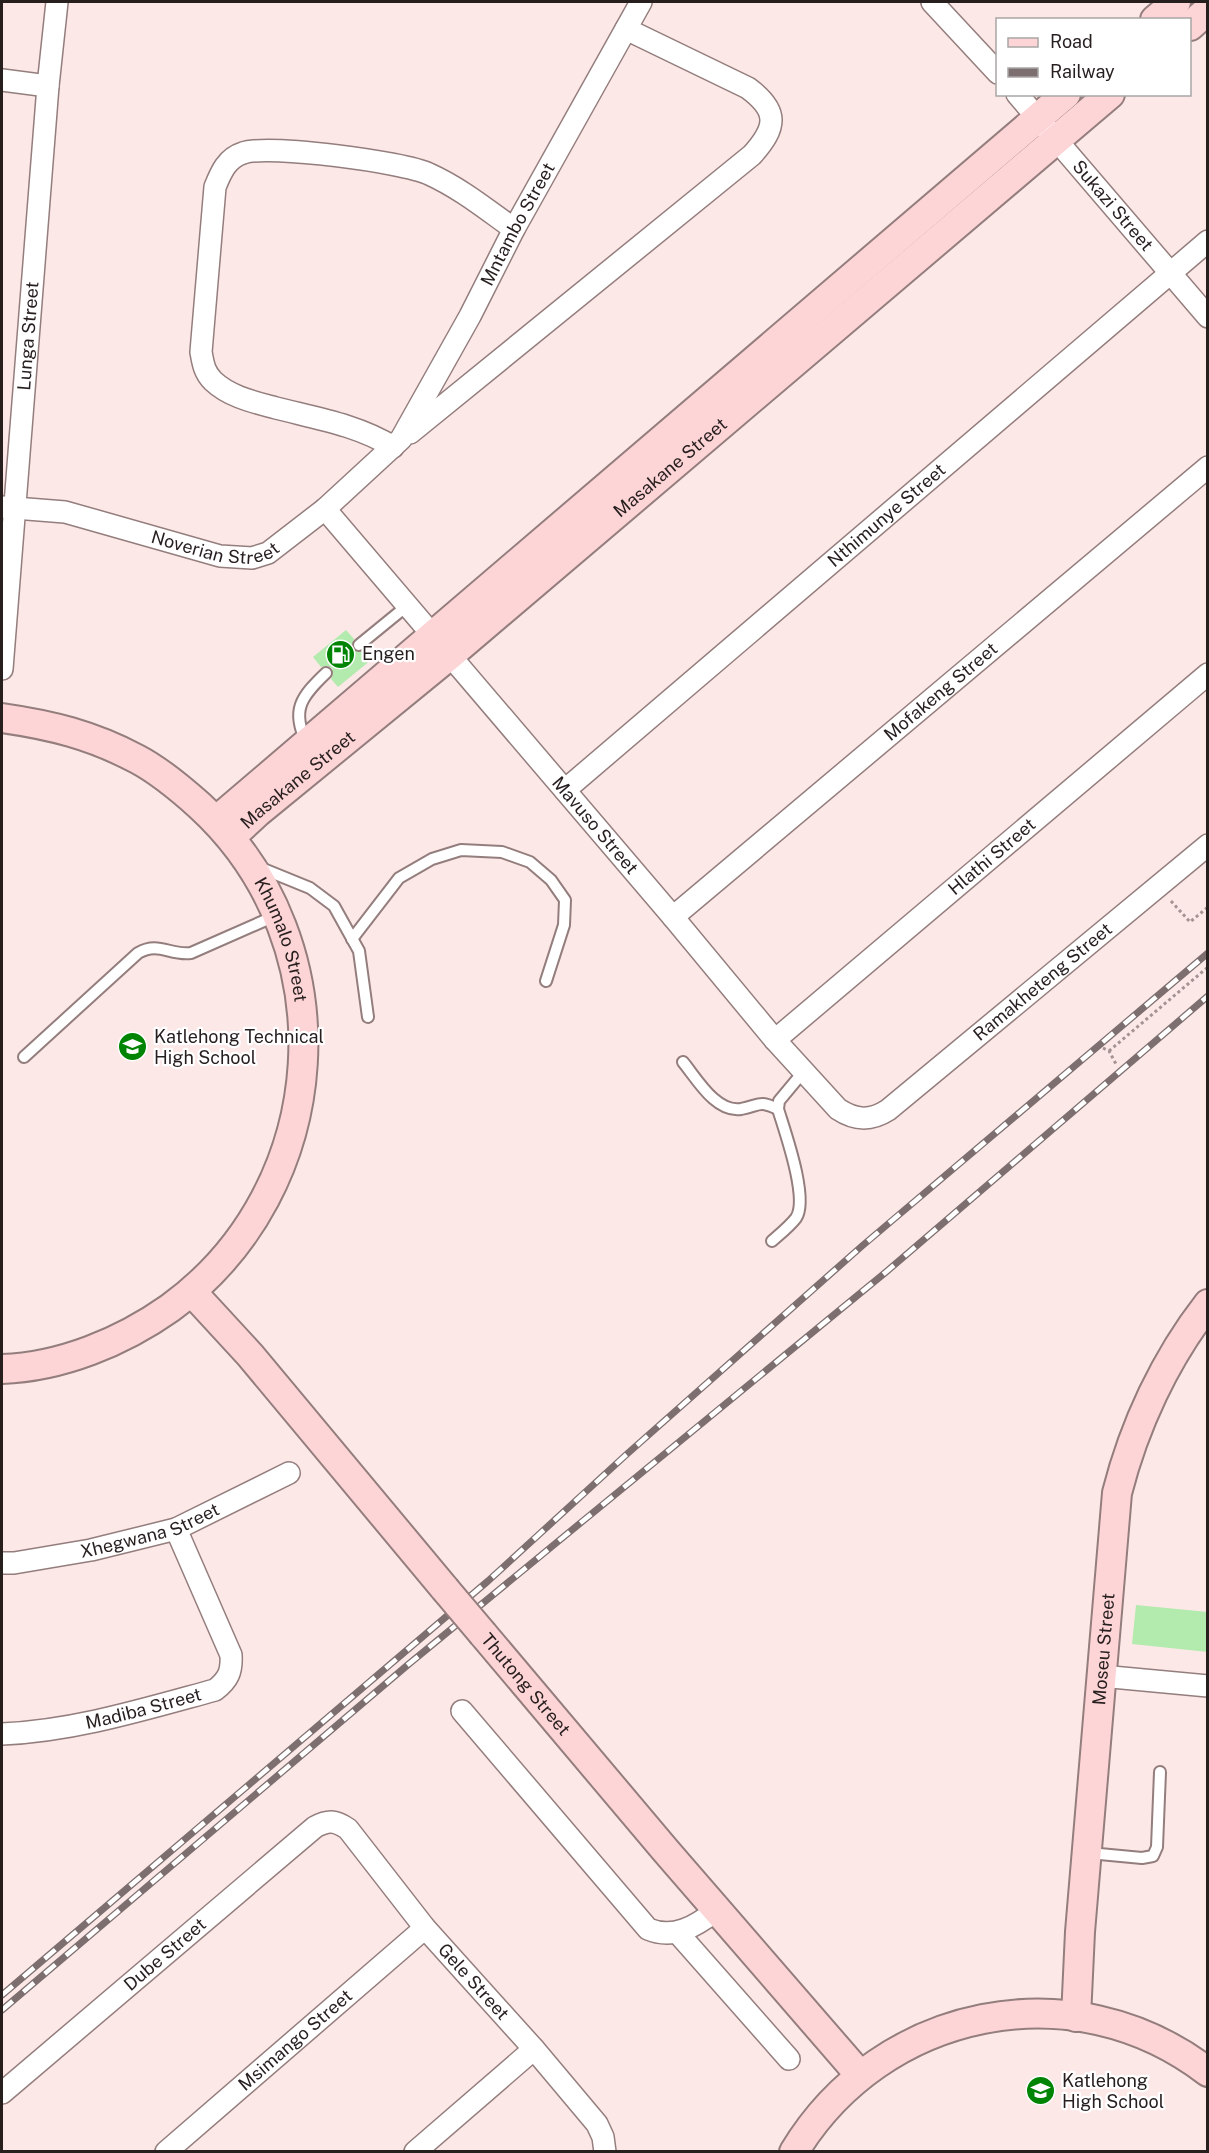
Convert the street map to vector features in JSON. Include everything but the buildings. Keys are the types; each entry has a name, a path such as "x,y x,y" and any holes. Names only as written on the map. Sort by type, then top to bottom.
{"street":[{"name":"Lunga Street","path":"2,669 9,507 57,2"},
{"name":"Mntambo Street","path":"397,443 470,316 514,229 641,2"},
{"path":"932,2 996,71"},
{"path":"1157,18 1176,2"},
{"path":"1191,25 1208,10"},
{"path":"514,229 461,190 428,173 393,163 271,150 244,152 222,169 215,187 201,352 204,368 212,380 236,396 397,443 752,155 772,129 771,113 762,99 747,88 626,29"},
{"path":"2,80 48,86"},
{"name":"Sukazi Street","path":"1019,96 1208,317"},
{"name":"Masakane Street","path":"223,829 258,812 442,645 1064,96"},
{"name":"Masakane Street","path":"223,829 307,743 442,645 1108,96"},
{"name":"Nthimunye Street","path":"565,790 1208,241"},
{"name":"Noverian Street","path":"9,507 65,512 209,553 252,558 268,552 325,509 397,443"},
{"name":"Mofakeng Street","path":"673,917 1208,467"},
{"name":"Mavuso Street","path":"325,509 775,1040 838,1109 849,1117 859,1119 877,1117"},
{"name":"Hlathi Street","path":"775,1040 1208,674"},
{"name":"Khumalo Street","path":"2,718 46,724 94,738 130,755 179,787 223,829 250,864 278,914 296,971 304,1029 302,1088 289,1146 266,1200 233,1249 192,1292 151,1322 105,1345 56,1361 2,1369"},
{"name":"Ramakheteng Street","path":"877,1117 1208,845"},
{"name":"Thutong Street","path":"192,1292 250,1355 483,1634 860,2075"},
{"name":"Moseu Street","path":"1076,2016 1086,1852 1115,1506 1124,1469 1141,1422 1180,1344 1208,1304"},
{"name":"Xhegwana Street","path":"2,1563 91,1550 176,1529 289,1473"},
{"name":"Madiba Street","path":"2,1734 28,1733 86,1723 215,1690 224,1683 230,1675 231,1656 176,1529"},
{"path":"1101,1676 1208,1686"},
{"path":"462,1711 648,1929 658,1933 677,1932 701,1922 717,1910"},
{"name":"Gele Street","path":"331,1821 338,1822 348,1829 425,1928 534,2049 597,2124 603,2137 605,2151"},
{"name":"Dube Street","path":"2,2093 315,1827 331,1821"},
{"name":"Msimango Street","path":"166,2151 425,1928"},
{"path":"677,1932 789,2059"},
{"path":"794,2151 823,2111 860,2075 887,2056 916,2040 962,2023 994,2016 1044,2013 1076,2016 1111,2024 1144,2035 1175,2050 1208,2072"},
{"path":"416,2151 534,2049"}],"lane":[{"path":"358,645 408,605"},
{"path":"307,743 300,730 298,715 302,701 310,688 326,673"},
{"path":"352,939 399,878 432,859 461,850 502,852 530,862 551,880 565,900 564,925 546,981"},
{"path":"250,864 310,888 334,906 359,951 368,1017"},
{"path":"24,1057 138,953 147,948 156,947 180,955 191,953 278,914"},
{"path":"683,1062 711,1095 728,1108 739,1109 765,1103 778,1109"},
{"path":"772,1241 796,1218 801,1201 801,1193 778,1109 779,1101 804,1071"},
{"path":"1086,1852 1142,1858 1153,1856 1157,1847 1160,1772"}],"path":[{"path":"1157,886 1190,922 1208,907"},
{"path":"1109,1051 1208,966"},
{"path":"1104,1048 1109,1051 1116,1064"}],"railway":[{"path":"2,1995 488,1581 627,1454 862,1246 1208,953"},
{"path":"2,2010 410,1663 886,1272 1208,996"}],"place":[{"name":"Engen","path":"341,654"},
{"name":"Katlehong Technical High School","path":"133,1047"},
{"name":"Katlehong High School","path":"1041,2091"}]}
